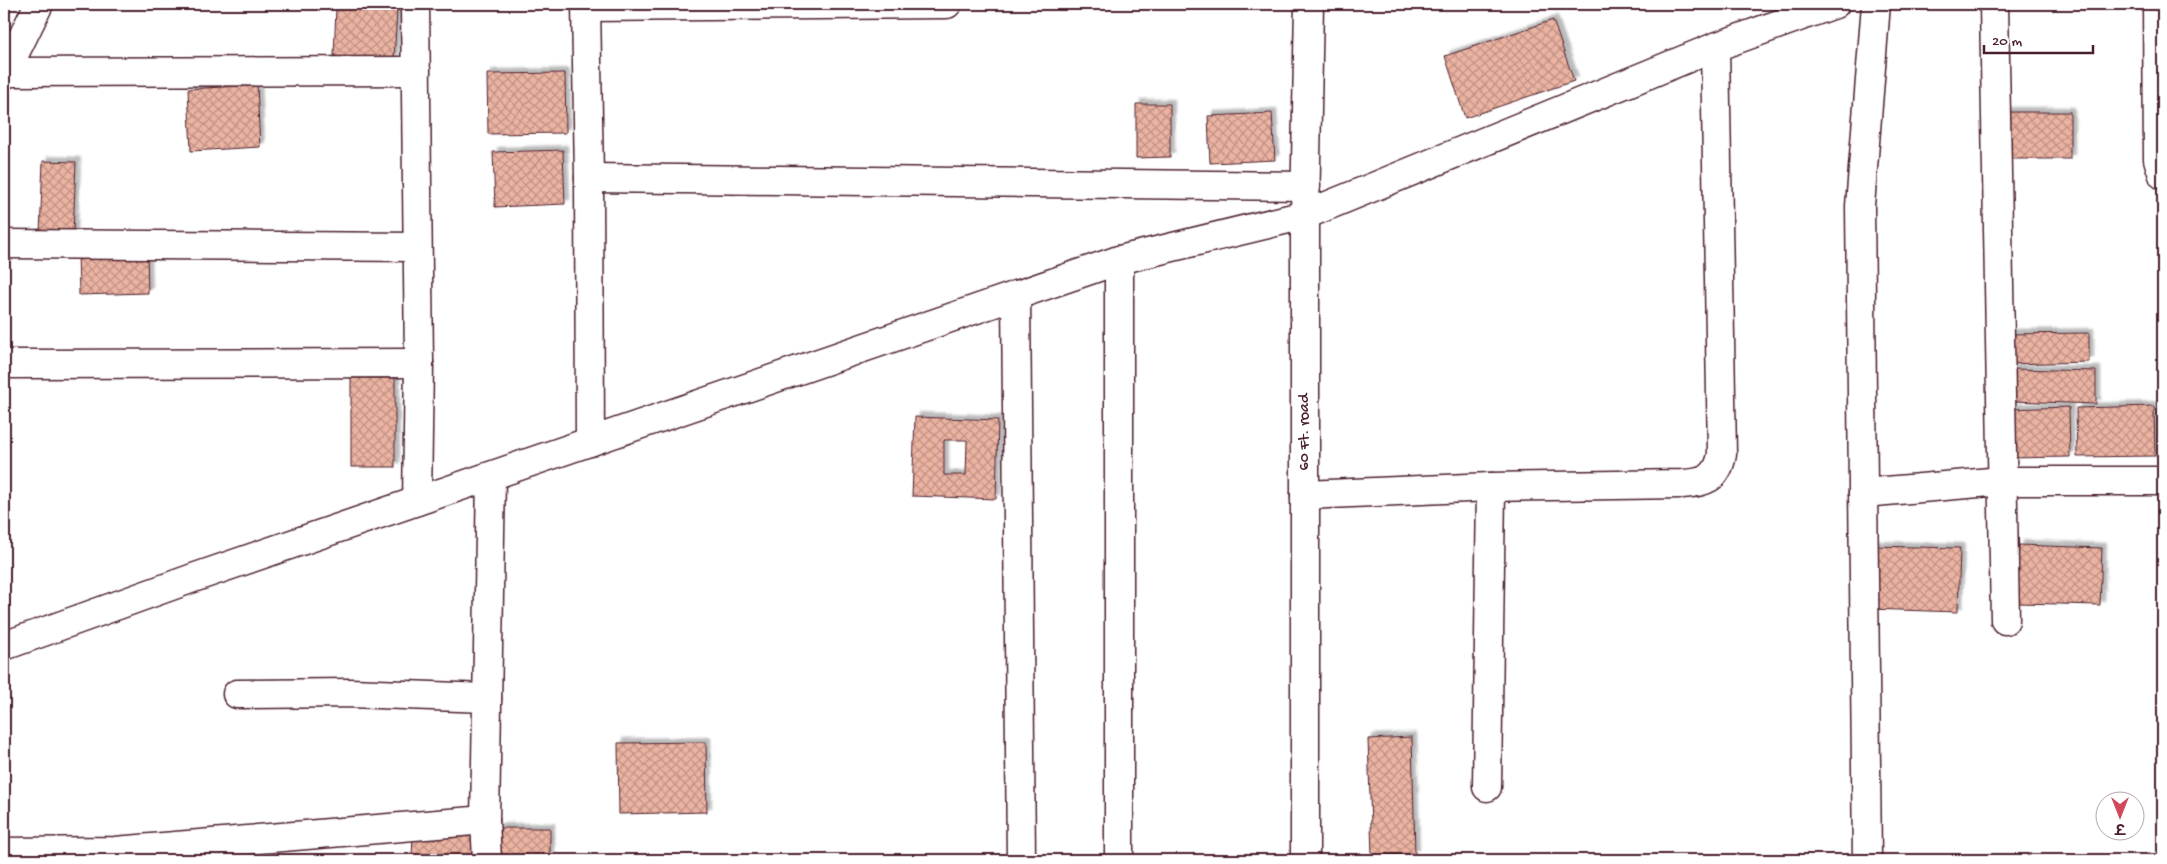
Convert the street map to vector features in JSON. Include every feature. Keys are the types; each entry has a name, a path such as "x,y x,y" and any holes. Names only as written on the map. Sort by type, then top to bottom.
{"street":[{"path":"39,4 4,73 416,71"},
{"path":"415,4 419,363 417,501"},
{"path":"590,442 586,5 947,4"},
{"name":"60 Ft. road","path":"1305,860 1305,215 1309,4"},
{"path":"4,646 196,577 1119,260 1305,215 1715,46 1835,4"},
{"path":"1867,860 1860,206 1876,4"},
{"path":"1994,4 2005,620"},
{"path":"2156,4 2158,159 2163,175"},
{"path":"1304,495 1491,487 1701,483 1714,475 1721,464 1722,454 1715,46"},
{"path":"589,178 1306,186"},
{"path":"4,244 418,247"},
{"path":"1119,260 1119,860"},
{"path":"1016,295 1021,860"},
{"path":"4,364 419,363"},
{"path":"487,860 485,820 491,477"},
{"path":"1863,493 2002,481 2163,481"},
{"path":"1487,787 1491,487"},
{"path":"237,694 350,693 487,698"},
{"path":"4,852 115,851 485,820"}],"building":[{"path":"336,7 397,10 394,60 334,56"},
{"path":"1553,20 1574,81 1465,118 1445,56"},
{"path":"565,73 566,133 488,134 487,74"},
{"path":"257,85 260,147 191,151 188,89"},
{"path":"1136,104 1170,104 1170,157 1136,158"},
{"path":"2005,112 2070,112 2070,159 2005,159"},
{"path":"1272,113 1275,160 1210,163 1208,116"},
{"path":"563,150 565,204 495,207 493,152"},
{"path":"43,161 76,162 73,234 40,233"},
{"path":"147,250 148,293 79,295 78,251"},
{"path":"2089,333 2089,362 2008,364 2008,334"},
{"path":"2012,369 2096,371 2096,404 2011,401"},
{"path":"351,378 395,378 395,467 351,467"},
{"path":"2154,406 2155,456 2077,457 2076,408"},
{"path":"2069,407 2070,457 2009,458 2008,409"},
{"path":"915,417 998,420 996,499 912,496","holes":["944,440 967,440 966,475 944,475"]},
{"path":"2019,545 2102,548 2100,605 2017,603"},
{"path":"1871,546 1960,548 1958,612 1869,609"},
{"path":"1412,737 1415,854 1372,855 1368,739"},
{"path":"706,742 707,812 619,814 618,743"},
{"path":"492,828 550,828 550,860 492,860"},
{"path":"413,831 480,833 480,860 412,860"}]}
